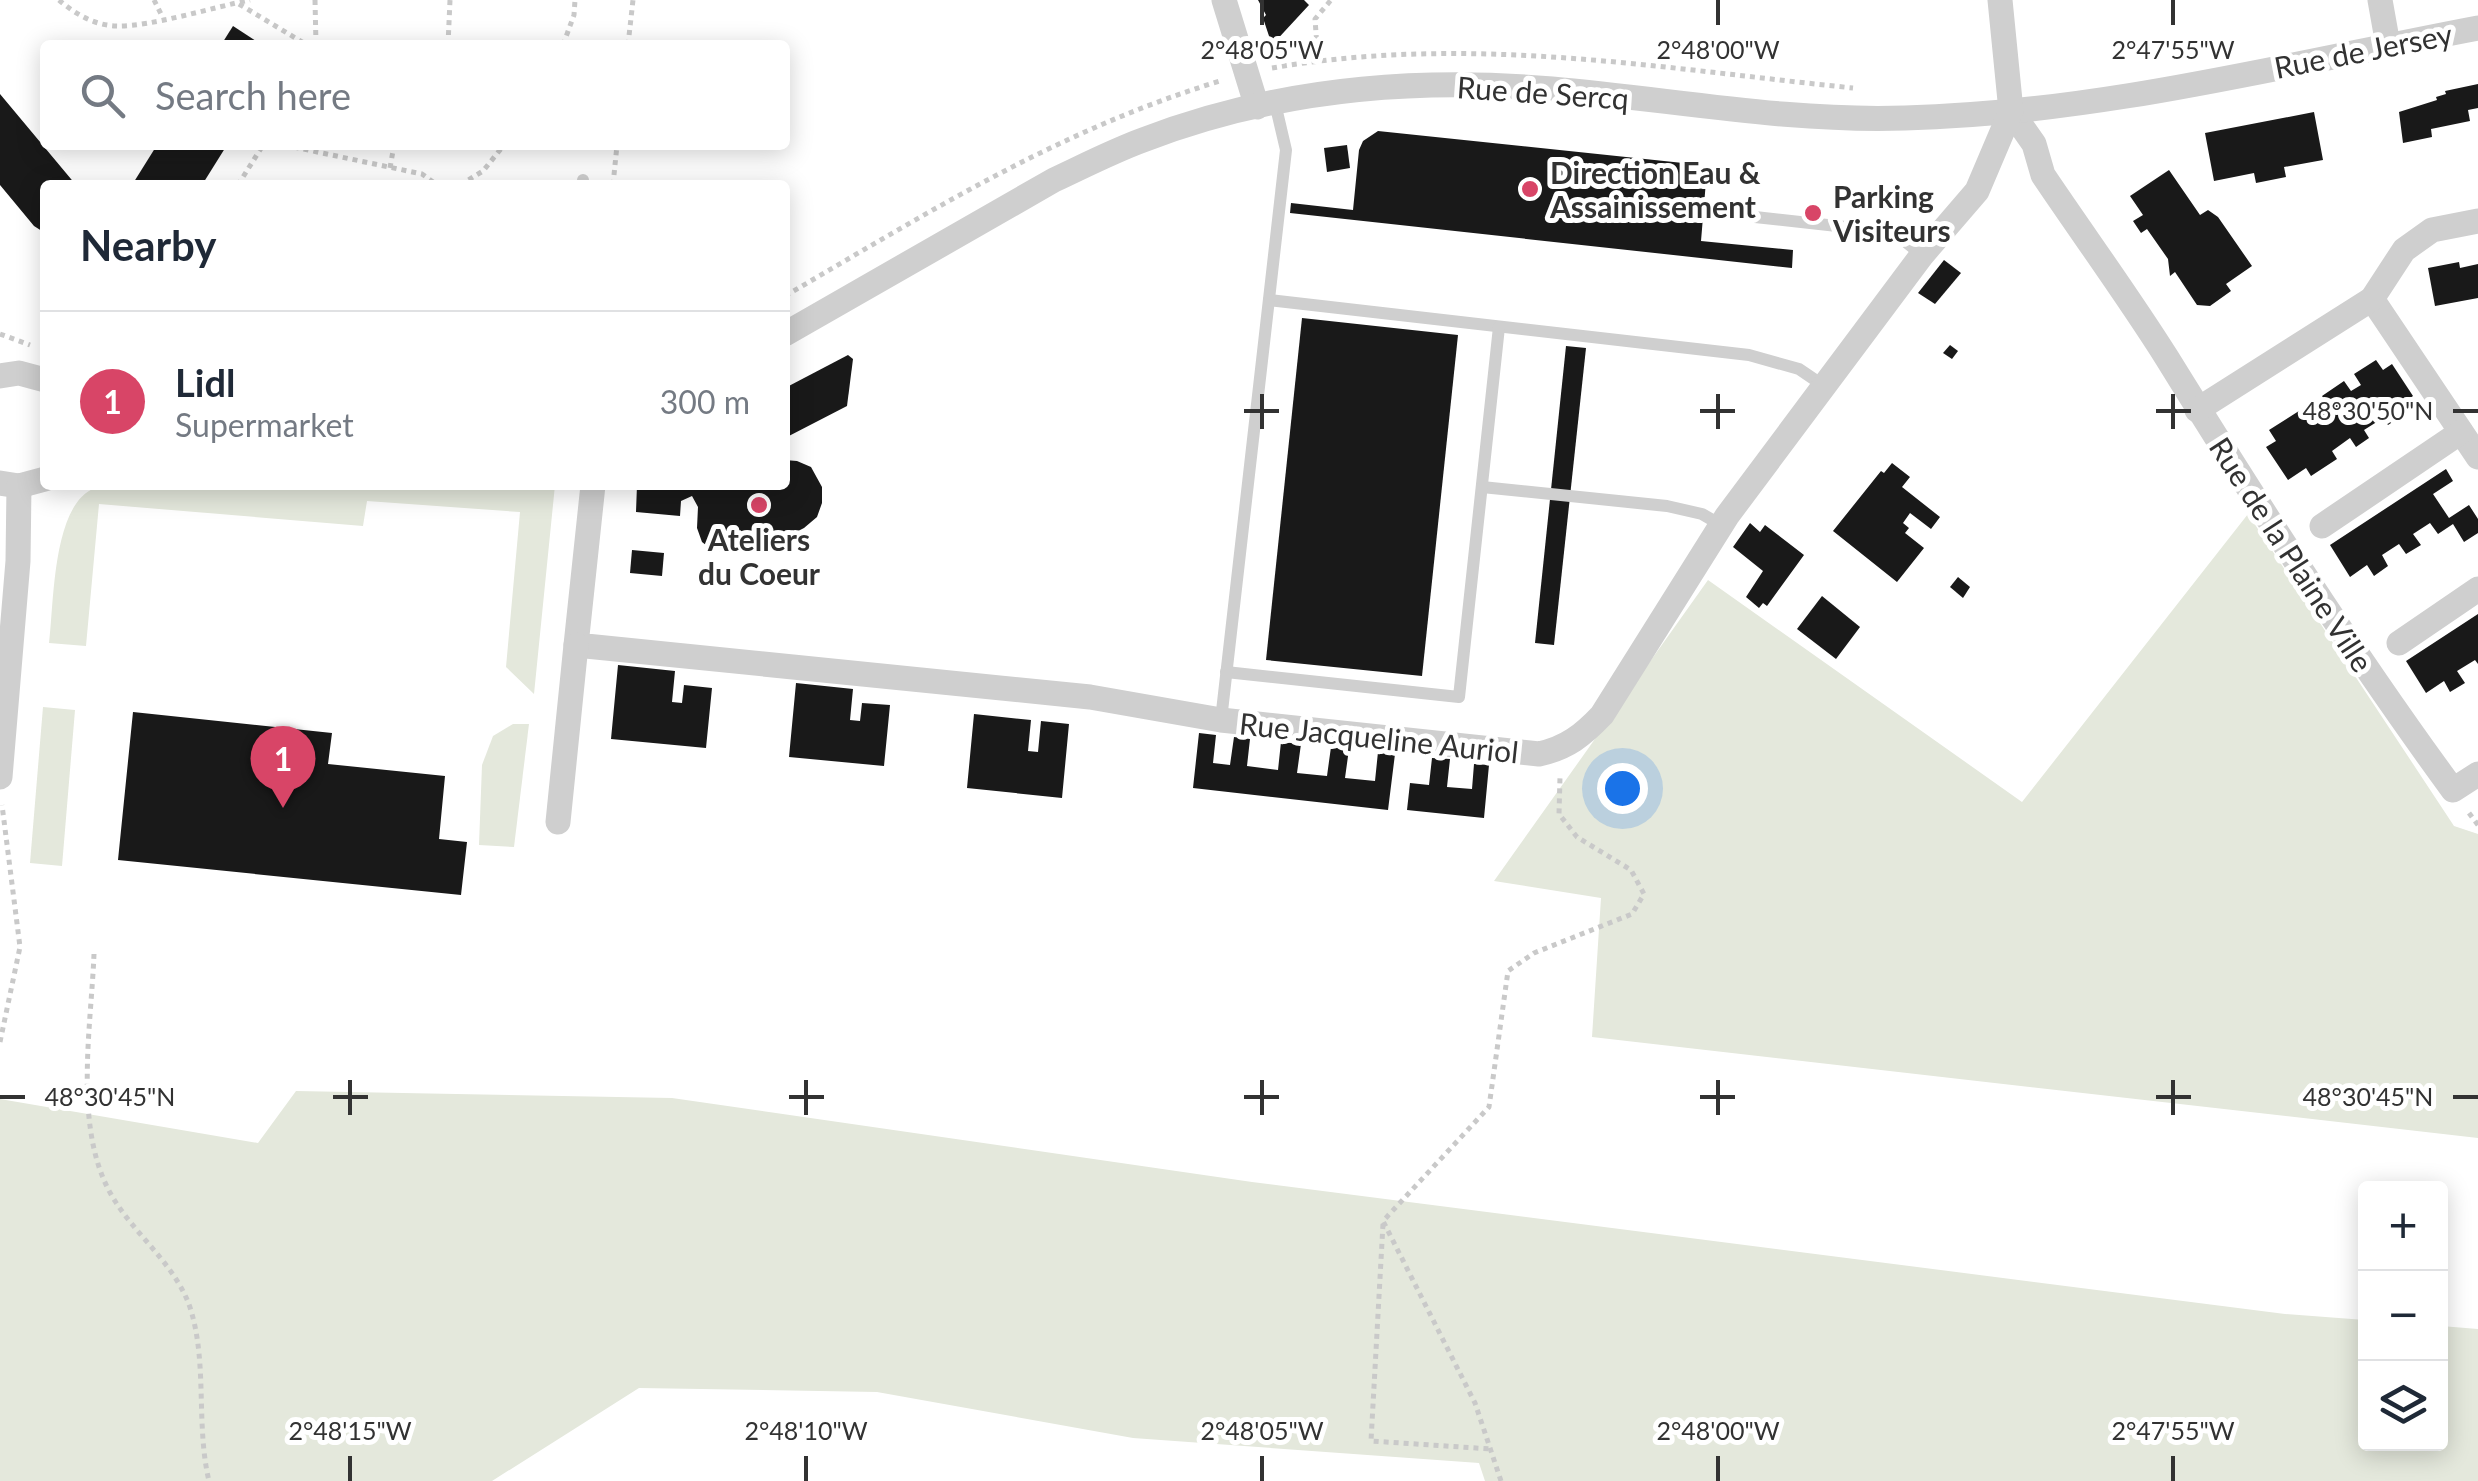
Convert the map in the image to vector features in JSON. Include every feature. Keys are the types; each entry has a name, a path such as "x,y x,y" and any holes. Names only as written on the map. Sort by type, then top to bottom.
{"street":[{"path":"1224,0 1266,105"},
{"path":"2000,0 2011,111"},
{"path":"2380,0 2388,45"},
{"name":"Rue de Jersey","path":"2011,111 2104,100 2478,28"},
{"name":"Rue de Sercq","path":"790,331 1086,165 1144,140 1323,92 1396,86 1548,88 1804,117 1906,118 2011,111"},
{"name":"Rue Jacqueline Auriol","path":"576,645 1090,697 1221,720 1540,754 1560,750 1584,734 1602,715 1721,525 1922,254 1977,191 2011,111"},
{"name":"Rue de la Plaine Ville","path":"2011,111 2034,144 2043,174 2166,356 2197,410 2398,716 2453,790 2478,774"},
{"path":"2197,410 2372,299 2404,250 2432,230 2478,221"},
{"path":"2372,299 2478,457"},
{"path":"0,376 19,372 40,378"},
{"path":"2322,526 2461,432"},
{"path":"0,777 18,561 9,485 40,480"},
{"path":"558,822 592,490"},
{"path":"2399,643 2478,589"}],"lane":[{"path":"1221,720 1286,150 1266,105"},
{"path":"1756,218 1882,231 1901,238 1922,254"},
{"path":"1269,300 1750,355 1799,369 1824,386"},
{"path":"1226,672 1459,696 1500,327"},
{"path":"1482,487 1667,506 1702,514 1721,525"}],"path":[{"path":"59,0 95,22 118,26 250,0"},
{"path":"154,0 163,18"},
{"path":"316,0 316,40"},
{"path":"448,40 450,0"},
{"path":"565,40 575,0"},
{"path":"629,40 633,0"},
{"path":"1318,60 1315,19 1331,0"},
{"path":"236,2 298,40"},
{"path":"241,180 259,150"},
{"path":"307,150 422,174 430,180"},
{"path":"390,168 393,150"},
{"path":"468,180 483,171 500,150"},
{"path":"613,180 616,150"},
{"path":"0,334 40,348"},
{"path":"1490,1449 1371,1442 1383,1221 1489,1107 1508,971 1534,953 1632,914 1644,894 1631,870 1576,838 1560,814 1560,750"},
{"path":"0,792 20,946 0,1042"},
{"path":"94,954 88,1100 96,1159 117,1205 175,1277 192,1310 209,1481"},
{"path":"1383,1221 1476,1404 1501,1481"}],"shaded area":[{"path":"92,490 554,490 534,694 506,667 520,512 367,501 363,526 99,504 86,646 49,643 63,534 81,498"},
{"path":"2248,514 2454,826 2478,834 2478,1138 1592,1037 1601,898 1494,881 1708,580 2022,802"},
{"path":"43,707 75,710 62,866 30,863"},
{"path":"513,724 529,724 514,847 479,845 482,765 493,736"},
{"path":"296,1091 672,1098 1252,1182 2285,1314 2358,1319 2358,1451 2448,1451 2448,1327 2478,1329 2478,1481 1485,1481 1479,1463 1133,1438 877,1392 639,1388 492,1481 0,1481 0,1099 258,1143"}],"building":[{"path":"1258,0 1304,0 1309,5 1272,45 1263,18 1266,15"},
{"path":"233,26 254,40 224,40"},
{"path":"2478,84 2478,108 2468,110 2470,121 2431,129 2432,137 2403,143 2399,112 2437,100 2445,91"},
{"path":"0,94 40,142 40,150 47,150 72,180 40,180 40,230 0,185"},
{"path":"2314,112 2323,160 2284,167 2286,177 2256,183 2254,173 2214,181 2205,133"},
{"name":"Direction Eau & Assainissement","path":"1378,131 1702,165 1707,169 1701,241 1793,250 1792,268 1290,213 1291,203 1353,210 1359,150 1363,141"},
{"path":"1347,145 1350,168 1327,172 1324,148"},
{"path":"154,150 224,150 205,180 135,180"},
{"path":"2169,170 2200,215 2208,210 2218,217 2252,266 2226,284 2231,291 2210,306 2197,305 2175,272 2170,276 2168,259 2147,229 2141,233 2133,221 2143,215 2130,196"},
{"path":"1944,260 1961,273 1935,304 1918,293"},
{"path":"2459,262 2460,268 2478,264 2478,298 2435,306 2428,268"},
{"path":"1302,318 1458,335 1422,676 1266,660"},
{"path":"1950,345 1958,351 1952,359 1943,353"},
{"path":"1566,346 1586,348 1554,645 1535,643"},
{"name":"Ateliers du Coeur","path":"848,355 853,359 847,406 790,435 790,385"},
{"path":"2376,360 2383,370 2392,364 2413,396 2395,409 2400,417 2388,425 2383,418 2364,430 2369,438 2356,447 2350,438 2332,451 2337,459 2311,476 2306,468 2288,480 2266,447 2276,441 2269,430 2313,402 2319,412 2328,405 2322,396 2344,381 2351,391 2361,385 2354,374"},
{"name":"Ateliers du Coeur","path":"790,460 811,467 822,487 817,517 804,528 765,548 728,553 702,542 697,528 698,507 692,496 681,501 680,516 636,512 637,490 790,490"},
{"path":"1892,463 1910,477 1902,487 1940,517 1931,529 1910,513 1903,523 1909,528 1905,533 1924,548 1897,582 1833,531 1881,471 1884,473"},
{"path":"2446,469 2453,481 2433,494 2449,518 2469,505 2478,519 2478,533 2464,542 2453,524 2438,534 2430,523 2413,534 2421,545 2406,554 2399,544 2382,555 2388,566 2374,576 2367,565 2350,577 2330,545"},
{"path":"1750,523 1760,532 1765,525 1804,555 1767,606 1763,603 1759,608 1746,597 1763,571 1733,547"},
{"path":"632,550 664,553 662,576 630,573"},
{"path":"1958,577 1970,587 1963,598 1950,587"},
{"path":"1822,596 1860,627 1836,659 1797,629"},
{"path":"2478,614 2478,664 2475,660 2457,671 2465,683 2450,692 2444,681 2426,693 2406,661"},
{"path":"618,665 675,671 672,702 682,703 684,685 712,688 706,748 611,739"},
{"path":"796,683 853,689 850,720 860,721 862,703 890,705 884,766 789,757"},
{"path":"133,712 332,733 328,764 445,776 439,839 467,842 461,895 118,860"},
{"path":"974,714 1031,720 1028,751 1038,752 1041,721 1069,724 1062,798 967,788"},
{"path":"1199,733 1216,735 1213,763 1230,765 1234,737 1250,739 1247,766 1278,770 1281,742 1301,744 1297,773 1327,776 1331,747 1349,749 1345,778 1375,781 1378,752 1395,754 1388,810 1193,788"},
{"path":"1432,758 1450,759 1447,787 1472,789 1474,764 1489,765 1484,818 1407,810 1410,783 1429,785"}],"place":[{"name":"Direction Eau & Assainissement","path":"1530,189"},
{"name":"Parking Visiteurs","path":"1813,213"},
{"name":"Ateliers du Coeur","path":"759,505"},
{"name":"Lidl","path":"283,808"}]}
